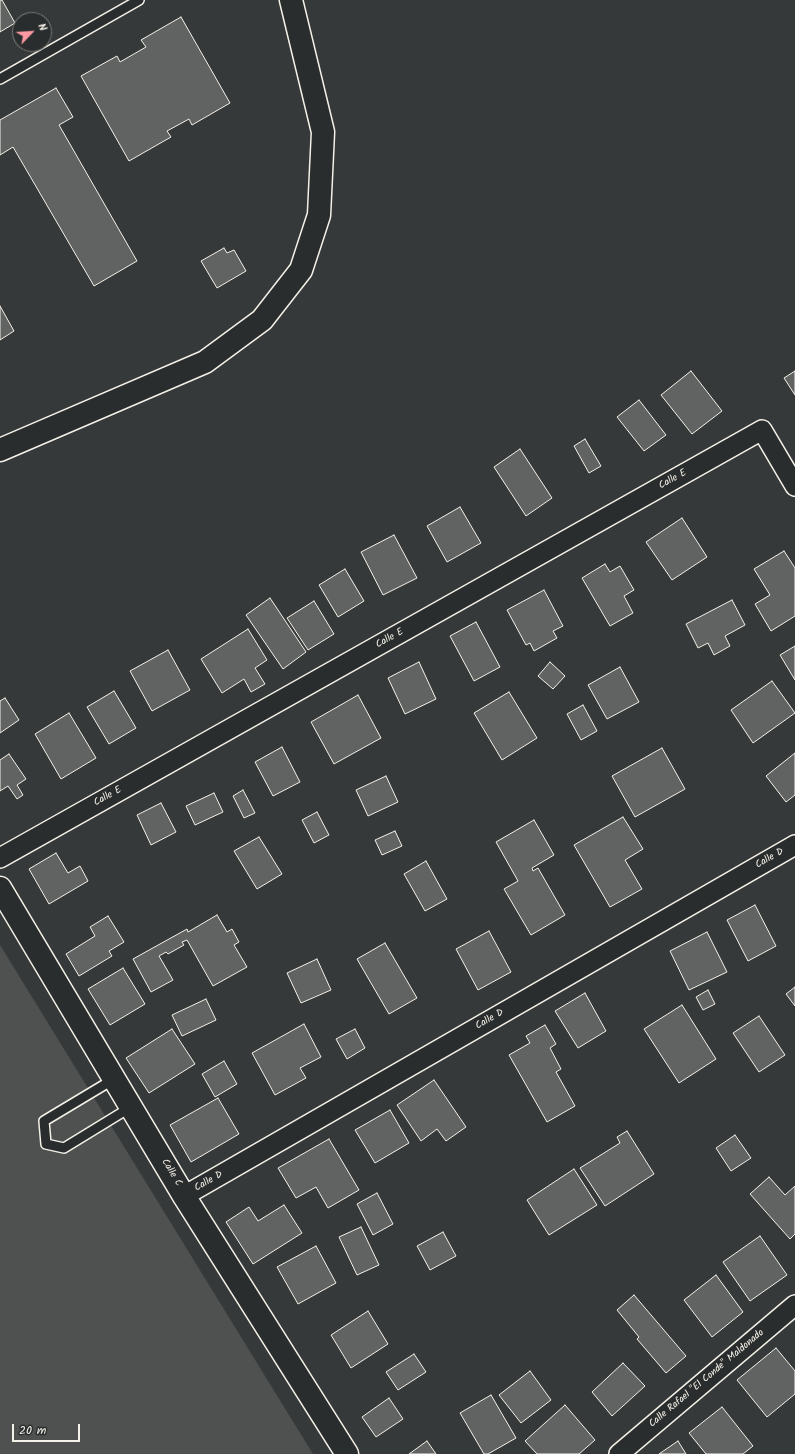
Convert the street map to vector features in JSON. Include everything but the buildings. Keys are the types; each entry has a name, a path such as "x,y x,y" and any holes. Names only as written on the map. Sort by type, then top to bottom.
{"street":[{"path":"0,450 205,362 262,320 301,270 319,215 323,132 291,0"},
{"name":"Calle E","path":"0,858 762,430 795,486"},
{"name":"Calle D","path":"184,1196 795,844"},
{"name":"Calle C","path":"0,888 184,1196 347,1454"},
{"name":"Calle Rafael \"El Conde\" Maldonado","path":"619,1454 795,1305"}],"lane":[{"path":"0,79 139,0"},
{"path":"114,1078 44,1121 46,1144 64,1148 131,1107"}],"shaded area":[{"path":"0,945 313,1454 0,1454"}]}
